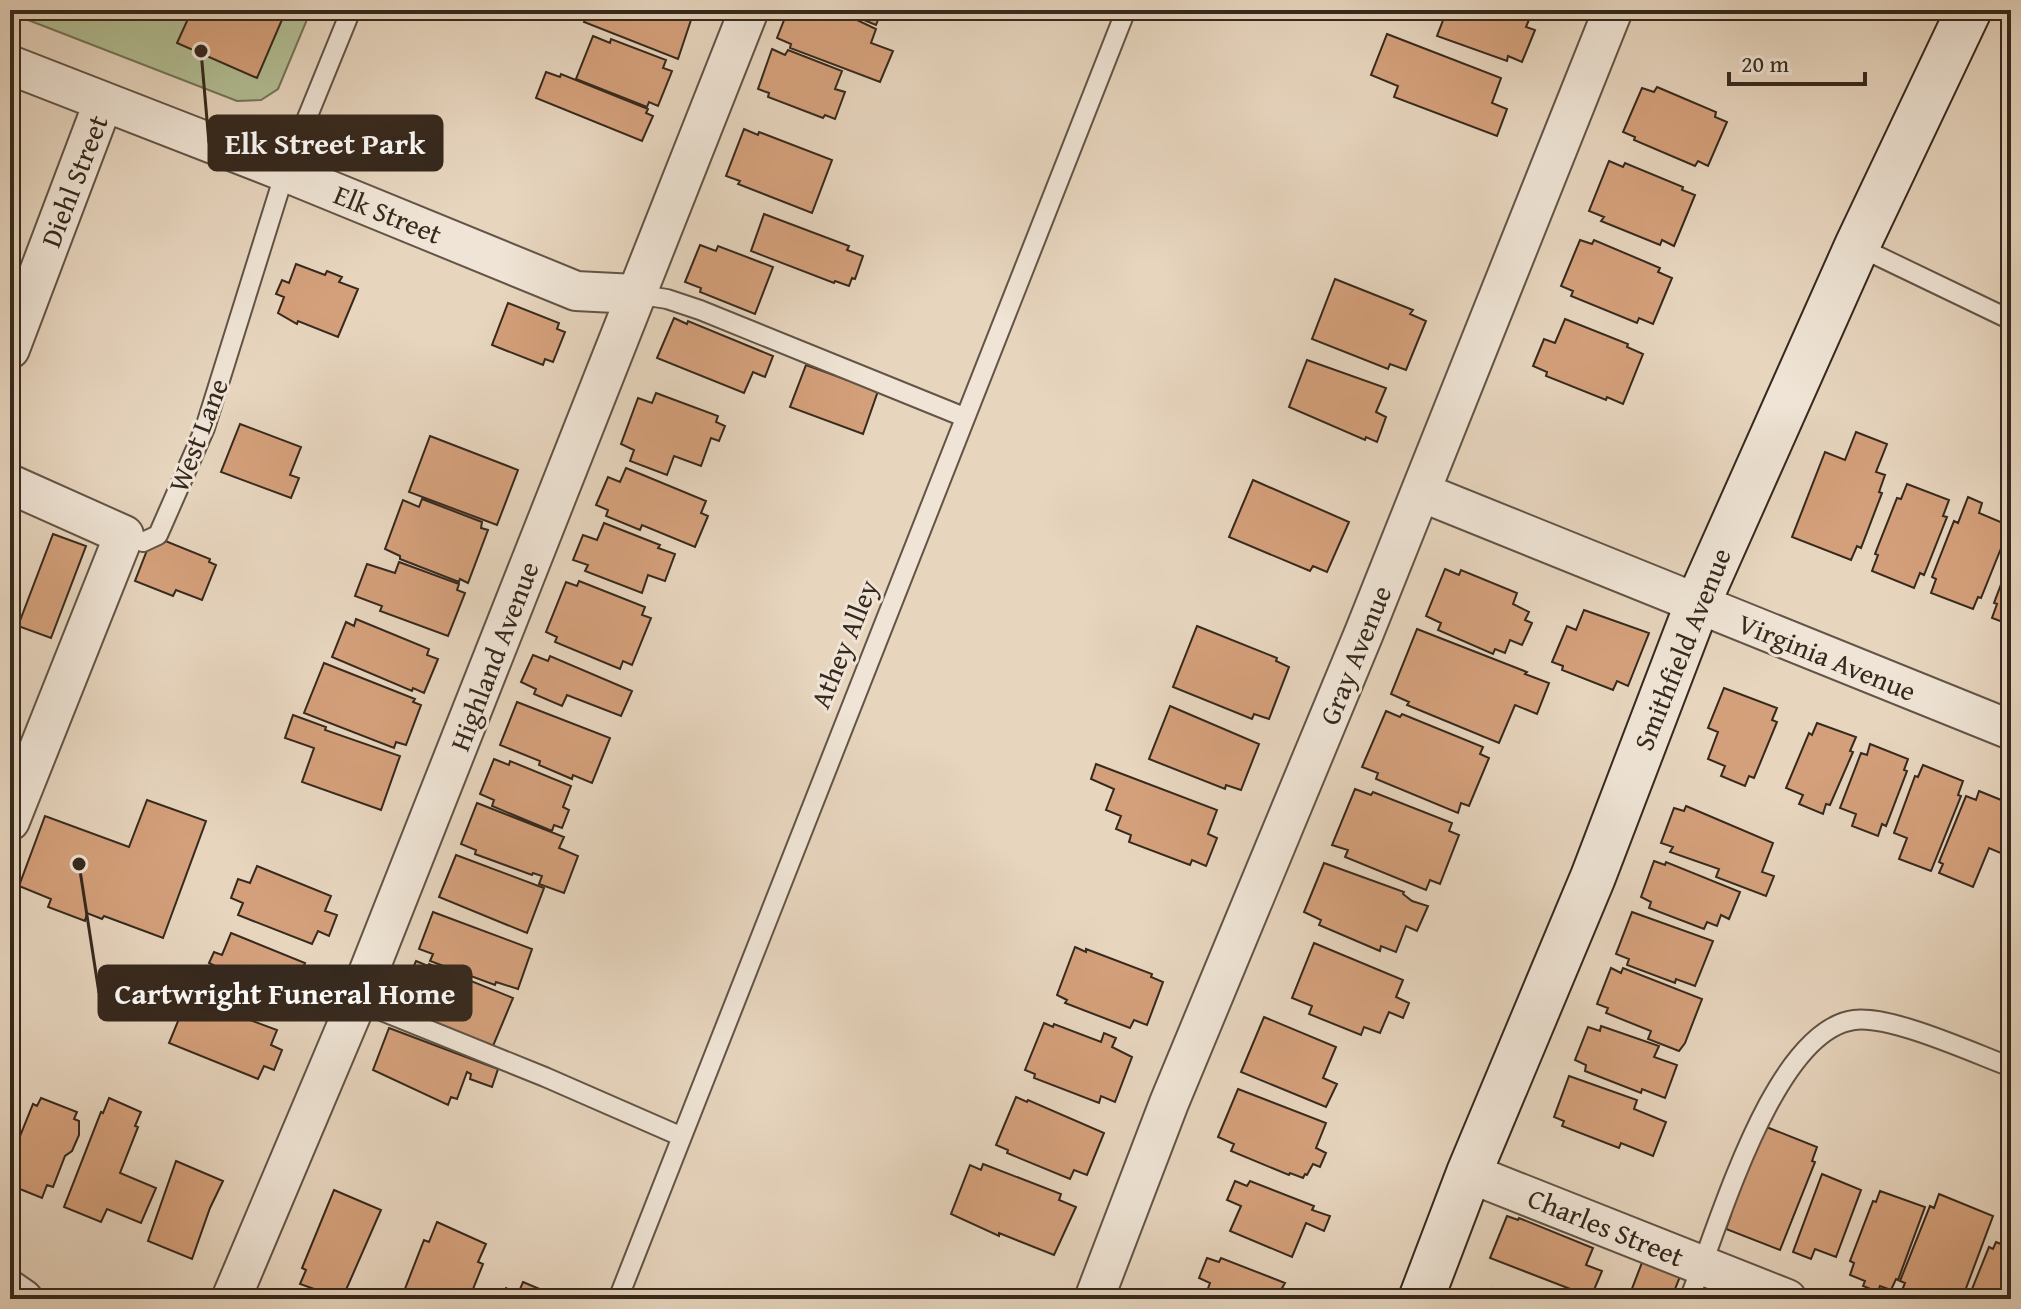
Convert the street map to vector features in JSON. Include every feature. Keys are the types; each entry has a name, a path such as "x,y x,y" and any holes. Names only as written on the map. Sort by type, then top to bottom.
{"street":[{"name":"Highland Avenue","path":"231,1299 357,1001 749,10"},
{"name":"Gray Avenue","path":"1094,1299 1169,1103 1421,492 1613,10"},
{"name":"Smithfield Avenue","path":"1421,1299 1469,1173 1593,877 1697,605 1857,246 1969,10"},
{"name":"Elk Street","path":"10,65 285,172 576,291 635,294"},
{"name":"Diehl Street","path":"10,349 103,103"},
{"path":"10,484 124,535 10,821"},
{"name":"Virginia Avenue","path":"1421,492 2011,730"},
{"name":"Charles Street","path":"1469,1173 1696,1282 1787,1299"},
{"path":"10,1290 23,1299"}],"lane":[{"name":"West Lane","path":"124,535 143,542 158,535 205,428 285,172 351,10"},
{"name":"Athey Alley","path":"618,1299 1126,10"},
{"path":"1857,246 2011,320"},
{"path":"635,294 667,299 700,310 964,417"},
{"path":"357,1001 680,1136"},
{"path":"1696,1282 1733,1178 1774,1096 1804,1049 1826,1029 1853,1020 1883,1020 2011,1067"}],"green space":[{"path":"10,10 311,10 278,89 261,100 237,101 10,13"}],"building":[{"path":"192,10 271,10 284,15 257,78 177,43"},
{"path":"574,10 681,10 693,14 678,59 584,22 586,18 573,13"},
{"path":"788,10 836,10 876,29 871,43 893,51 880,82 790,48 791,44 777,38"},
{"path":"839,10 882,10 876,25"},
{"path":"1447,10 1533,10 1526,27 1535,30 1522,62 1508,56 1507,61 1437,36"},
{"path":"1387,34 1501,78 1492,103 1507,109 1497,136 1394,97 1398,86 1371,75"},
{"path":"593,36 610,43 611,39 666,60 663,68 672,71 658,106 649,102 647,107 576,79"},
{"path":"772,49 785,55 788,50 842,71 835,89 845,92 835,119 825,115 823,118 768,97 769,93 758,89"},
{"path":"546,72 560,77 561,74 648,109 646,113 653,116 642,141 536,98"},
{"path":"1657,87 1716,112 1715,117 1727,122 1708,166 1698,161 1695,166 1634,140 1635,137 1623,132 1642,88 1654,92"},
{"path":"744,129 832,160 812,213 738,184 740,181 726,176"},
{"path":"1609,161 1623,167 1625,163 1695,195 1674,246 1662,240 1660,245 1601,221 1604,217 1589,211"},
{"path":"764,214 849,246 847,250 863,256 855,279 852,278 849,286 834,283 751,251"},
{"path":"1580,240 1592,244 1594,240 1660,268 1658,272 1672,278 1653,324 1639,318 1637,323 1571,296 1573,291 1561,286"},
{"path":"700,245 716,251 718,246 773,267 755,314 700,292 701,288 685,282"},
{"path":"296,264 325,275 327,271 342,277 339,282 358,289 338,337 298,321 297,324 278,313 284,297 276,294 282,280 289,283"},
{"path":"1335,279 1413,310 1410,314 1426,321 1406,370 1390,364 1388,369 1312,339"},
{"path":"508,303 559,323 557,329 565,332 553,362 545,359 543,365 492,345"},
{"path":"674,318 773,356 765,377 753,372 744,393 657,358"},
{"path":"1565,319 1628,344 1627,347 1643,354 1623,404 1546,376 1547,372 1533,366 1544,339 1555,343"},
{"path":"1307,360 1386,388 1376,412 1386,417 1377,442 1366,437 1365,440 1289,407"},
{"path":"806,365 878,391 863,434 790,407"},
{"path":"656,393 718,416 716,422 725,426 719,441 711,438 701,466 674,456 667,475 630,461 634,450 621,444 638,398 652,403"},
{"path":"240,424 301,447 290,475 299,478 291,498 221,472"},
{"path":"1856,432 1887,444 1876,472 1885,475 1879,492 1882,493 1861,548 1857,546 1851,560 1792,537 1825,452 1845,460"},
{"path":"430,436 518,470 497,525 409,492"},
{"path":"626,468 706,501 701,513 708,516 695,547 642,525 640,530 606,516 608,510 596,505 608,477 620,482"},
{"path":"1253,480 1349,522 1327,572 1313,566 1310,571 1229,537"},
{"path":"1907,484 1949,500 1943,516 1947,517 1924,575 1920,573 1914,588 1872,571 1878,555 1875,554 1897,498 1901,499"},
{"path":"1968,497 1982,503 1979,513 2010,526 1981,598 1978,597 1973,609 1931,593 1936,579 1932,577 1954,521 1958,523"},
{"path":"422,499 482,522 481,528 488,530 468,583 400,559 400,556 385,549 403,500 419,507"},
{"path":"604,523 675,554 665,581 648,575 642,593 585,571 588,565 573,560 583,535 597,540"},
{"path":"53,534 86,546 51,638 18,626"},
{"path":"151,540 161,544 163,540 210,559 209,562 216,565 202,600 176,590 173,596 135,581"},
{"path":"2011,558 2011,625 1992,618 1997,604 1994,603"},
{"path":"399,562 459,584 457,590 465,593 448,636 380,611 382,606 355,596 367,564 395,573"},
{"path":"1445,569 1459,575 1461,570 1517,593 1513,604 1529,612 1525,620 1532,623 1522,645 1510,640 1505,653 1495,649 1493,654 1438,630 1441,623 1426,616"},
{"path":"579,581 645,607 642,615 651,618 632,665 623,661 620,669 555,642 557,637 546,632 566,582 577,586"},
{"path":"1584,610 1649,633 1628,686 1617,681 1613,690 1562,670 1563,666 1552,662 1567,626 1576,630"},
{"path":"356,619 429,649 427,655 438,659 424,693 413,688 412,691 332,657 346,622 354,626"},
{"path":"1197,626 1277,658 1276,661 1289,667 1269,719 1254,714 1252,719 1173,687"},
{"path":"1417,629 1549,683 1537,714 1515,705 1499,743 1407,705 1409,702 1391,694"},
{"path":"533,655 548,661 550,656 632,691 621,716 567,695 562,706 534,694 536,689 521,682"},
{"path":"324,663 415,699 413,702 421,705 406,745 396,742 394,748 304,713"},
{"path":"1724,688 1777,708 1772,720 1777,722 1754,778 1749,776 1745,786 1721,776 1725,766 1708,759 1718,732 1708,728"},
{"path":"517,702 610,738 592,783 573,775 572,779 539,765 540,761 500,745"},
{"path":"1170,706 1259,744 1241,790 1226,785 1225,789 1149,759"},
{"path":"1386,711 1400,717 1402,714 1483,747 1480,754 1489,758 1469,806 1461,803 1458,813 1376,779 1378,773 1362,767"},
{"path":"293,715 326,727 325,730 400,756 381,810 302,782 314,748 285,738"},
{"path":"1817,723 1856,737 1850,751 1853,752 1823,814 1799,804 1803,795 1786,788 1809,733 1812,735"},
{"path":"1870,744 1908,759 1904,770 1907,771 1886,826 1882,824 1878,836 1852,826 1856,814 1840,808 1861,753 1867,755"},
{"path":"494,759 509,765 510,761 571,786 563,807 569,810 562,828 554,825 552,831 492,806 494,800 480,794"},
{"path":"1096,764 1217,810 1208,834 1217,838 1206,866 1192,860 1190,865 1129,842 1131,835 1116,829 1121,816 1106,810 1114,789 1091,779"},
{"path":"1923,765 1963,781 1958,795 1961,796 1931,871 1899,859 1907,838 1894,833 1915,776 1918,777"},
{"path":"1355,789 1371,795 1373,792 1452,823 1449,831 1459,835 1440,884 1430,880 1426,890 1345,857 1348,850 1332,845"},
{"path":"1979,791 2011,804 2011,835 2003,854 1989,848 1973,887 1939,873 1943,864 1939,862 1966,796 1976,800"},
{"path":"147,800 206,821 163,938 104,916 102,919 87,913 85,921 48,907 51,899 19,886 45,816 129,847"},
{"path":"477,803 564,837 559,848 578,856 564,893 539,884 542,876 475,854 476,850 461,844"},
{"path":"1686,806 1773,843 1762,872 1774,876 1766,896 1716,877 1719,869 1670,852 1673,847 1661,843 1674,808 1684,811"},
{"path":"456,855 544,888 527,933 439,897"},
{"path":"1654,861 1665,865 1666,862 1740,892 1729,919 1721,915 1717,926 1707,922 1704,929 1649,908 1651,902 1641,897"},
{"path":"1324,863 1404,892 1412,901 1428,906 1417,931 1406,926 1396,952 1381,946 1380,951 1319,925 1321,920 1304,912"},
{"path":"257,866 331,896 325,911 337,915 329,936 318,931 312,944 238,915 243,903 231,898 238,879 250,883"},
{"path":"433,912 532,949 518,989 496,982 495,985 430,961 433,954 419,949"},
{"path":"1632,912 1713,941 1695,986 1676,979 1675,983 1627,965 1629,959 1616,954"},
{"path":"231,933 305,963 301,973 311,977 308,983 314,985 307,1004 301,1001 299,1007 289,1003 286,1012 211,981 217,967 209,963 214,952 222,955"},
{"path":"1314,943 1403,980 1396,997 1409,1003 1403,1018 1389,1012 1380,1033 1364,1027 1361,1035 1309,1014 1312,1006 1292,998"},
{"path":"1075,947 1152,974 1151,977 1163,982 1147,1025 1134,1020 1130,1028 1065,1003 1067,1000 1057,995"},
{"path":"416,961 513,998 493,1046 427,1019 430,1013 399,1001"},
{"path":"1611,968 1621,973 1623,968 1702,999 1679,1051 1648,1039 1651,1031 1606,1013 1608,1008 1597,1004"},
{"path":"188,997 277,1030 271,1045 282,1050 274,1070 264,1066 258,1079 169,1043"},
{"path":"1264,1017 1336,1047 1323,1078 1337,1084 1326,1107 1241,1072"},
{"path":"1044,1023 1101,1042 1104,1033 1116,1038 1112,1047 1132,1057 1115,1102 1101,1096 1099,1103 1034,1078 1035,1074 1025,1070"},
{"path":"1601,1026 1659,1046 1654,1057 1677,1065 1665,1098 1642,1089 1641,1093 1585,1071 1586,1065 1575,1060 1588,1027 1600,1031"},
{"path":"389,1028 498,1069 492,1087 470,1079 471,1074 467,1072 457,1099 451,1097 448,1105 373,1070"},
{"path":"1569,1076 1637,1100 1634,1109 1666,1122 1653,1156 1621,1143 1619,1148 1562,1126 1564,1121 1554,1117"},
{"path":"1238,1089 1326,1123 1316,1148 1326,1153 1320,1167 1313,1164 1303,1178 1231,1151 1234,1144 1218,1137"},
{"path":"1016,1097 1104,1133 1087,1175 1074,1170 1070,1179 1007,1153 1008,1150 996,1145"},
{"path":"41,1098 77,1112 74,1119 79,1121 79,1135 72,1151 65,1156 53,1187 47,1185 42,1198 10,1185 10,1161 33,1104 37,1106"},
{"path":"109,1098 141,1112 120,1173 156,1188 141,1223 107,1209 101,1222 64,1207"},
{"path":"1764,1126 1817,1147 1812,1161 1815,1162 1780,1250 1726,1229 1731,1215 1726,1213"},
{"path":"176,1161 223,1181 192,1259 148,1241"},
{"path":"983,1164 1061,1194 1059,1200 1076,1207 1054,1255 999,1233 999,1236 951,1214 970,1165 981,1170"},
{"path":"1822,1174 1861,1190 1836,1257 1815,1249 1811,1259 1793,1252"},
{"path":"1235,1181 1247,1186 1250,1181 1314,1206 1312,1210 1330,1216 1324,1231 1306,1223 1292,1257 1230,1231 1241,1206 1227,1200"},
{"path":"334,1190 381,1210 342,1299 300,1284 306,1270 302,1268"},
{"path":"1880,1191 1925,1207 1898,1280 1891,1290 1880,1286 1878,1292 1863,1286 1865,1281 1850,1275 1854,1263 1850,1261 1873,1201 1876,1202"},
{"path":"1939,1194 1993,1216 1962,1299 1910,1299 1900,1295 1905,1283 1900,1281 1930,1206 1934,1208"},
{"path":"1507,1216 1593,1248 1586,1265 1602,1271 1591,1297 1490,1258"},
{"path":"437,1222 486,1244 478,1262 483,1264 469,1299 401,1299 424,1240 429,1242"},
{"path":"1996,1242 2011,1248 2011,1299 1968,1299 1989,1247 1993,1249"},
{"path":"1207,1258 1219,1262 1221,1258 1285,1283 1282,1288 1297,1293 1294,1299 1204,1299 1210,1283 1199,1278"},
{"path":"1643,1260 1681,1274 1671,1299 1628,1299"},
{"path":"523,1282 542,1290 538,1299 501,1299 506,1288 518,1294"},
{"path":"1492,1289 1517,1299 1488,1299"}],"place":[{"name":"Elk Street Park","path":"201,51"},
{"name":"Cartwright Funeral Home","path":"79,864"}]}
